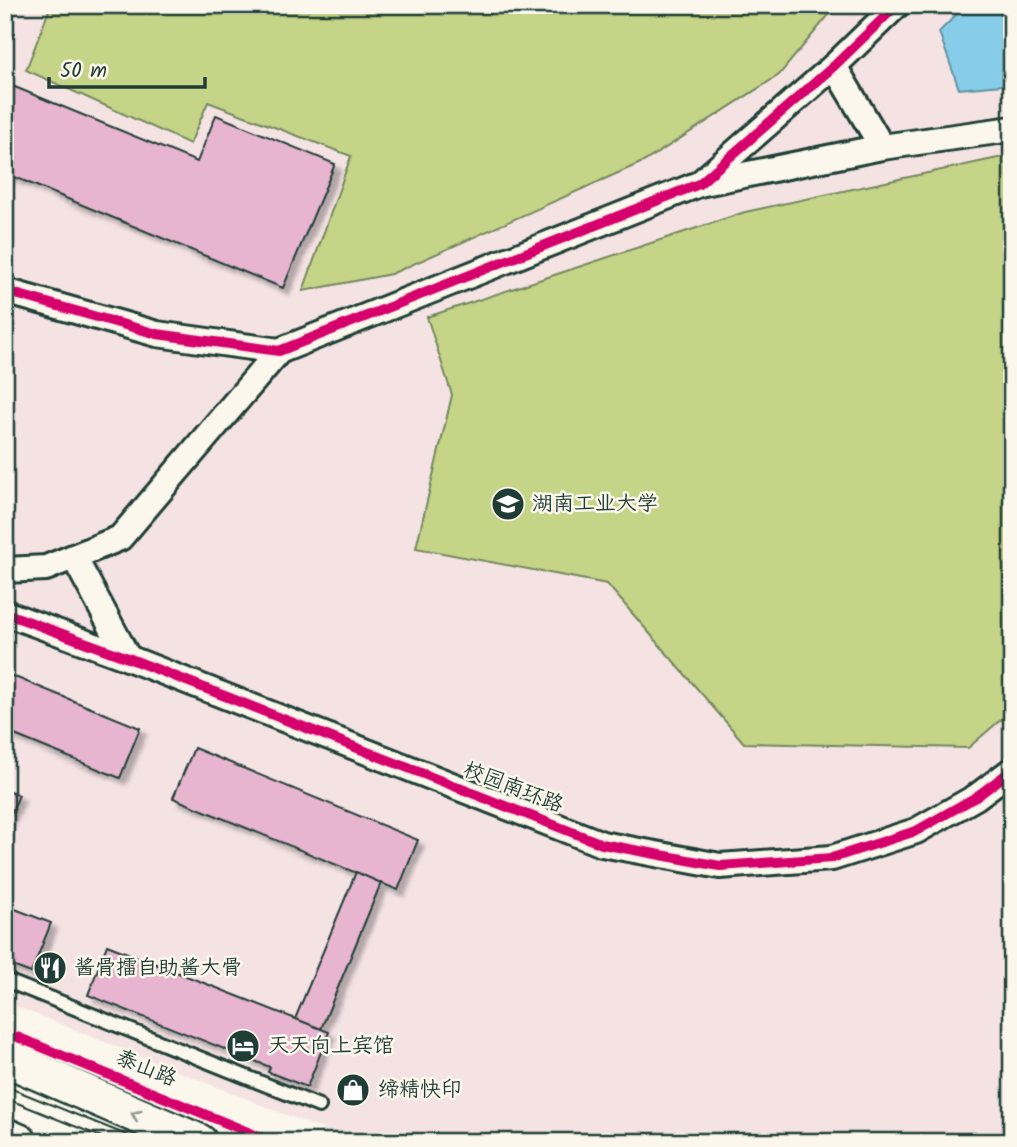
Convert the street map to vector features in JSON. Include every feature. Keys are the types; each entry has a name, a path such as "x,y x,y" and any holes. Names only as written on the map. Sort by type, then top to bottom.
{"main road":[{"path":"5,1058 199,1142"},
{"path":"5,1136 19,1142"}],"street":[{"path":"699,184 834,66 897,5"},
{"path":"834,66 882,147"},
{"path":"5,570 46,568 120,538 279,351 699,184 882,147 1012,129"},
{"path":"5,292 157,334 279,351"},
{"path":"74,557 128,658"},
{"name":"校园南环路","path":"5,613 128,658 602,844 720,866 832,858 904,835 976,797 1012,770"}],"lane":[{"path":"5,980 319,1107"}],"shaded area":[{"name":"湖南工业大学","path":"5,5 1012,5 1012,1142 354,1142 5,1002"}],"green space":[{"path":"51,5 837,5 779,75 645,161 391,274 303,291 351,156 208,102 190,144 26,70"},
{"path":"1012,155 1012,710 968,748 744,743 607,584 416,548 452,395 427,317 745,212"}],"water":[{"path":"966,5 1012,5 1012,84 959,89 939,32"}],"building":[{"path":"5,83 197,162 216,115 335,164 283,288 5,173"},
{"path":"5,673 140,728 120,778 5,731"},
{"path":"194,748 418,840 398,890 173,798"},
{"path":"5,789 19,795 5,828"},
{"path":"356,872 381,883 321,1029 295,1019"},
{"path":"5,905 51,923 31,973 5,963"},
{"path":"107,945 329,1032 307,1087 268,1072 270,1067 88,995"}],"tram line":[{"path":"5,1086 144,1142"},
{"path":"5,1098 114,1142"}],"cycle path":[{"path":"5,291 157,334 279,351 699,184 834,66 897,5"},
{"path":"5,613 128,658 602,844 720,866 832,858 916,831 976,797 1012,770"},
{"name":"泰山路","path":"5,1032 272,1142"}],"place":[{"name":"湖南工业大学","path":"508,504"},
{"name":"酱骨擂自助酱大骨","path":"50,968"},
{"name":"天天向上宾馆","path":"243,1046"},
{"name":"缔精快印","path":"353,1090"}]}
